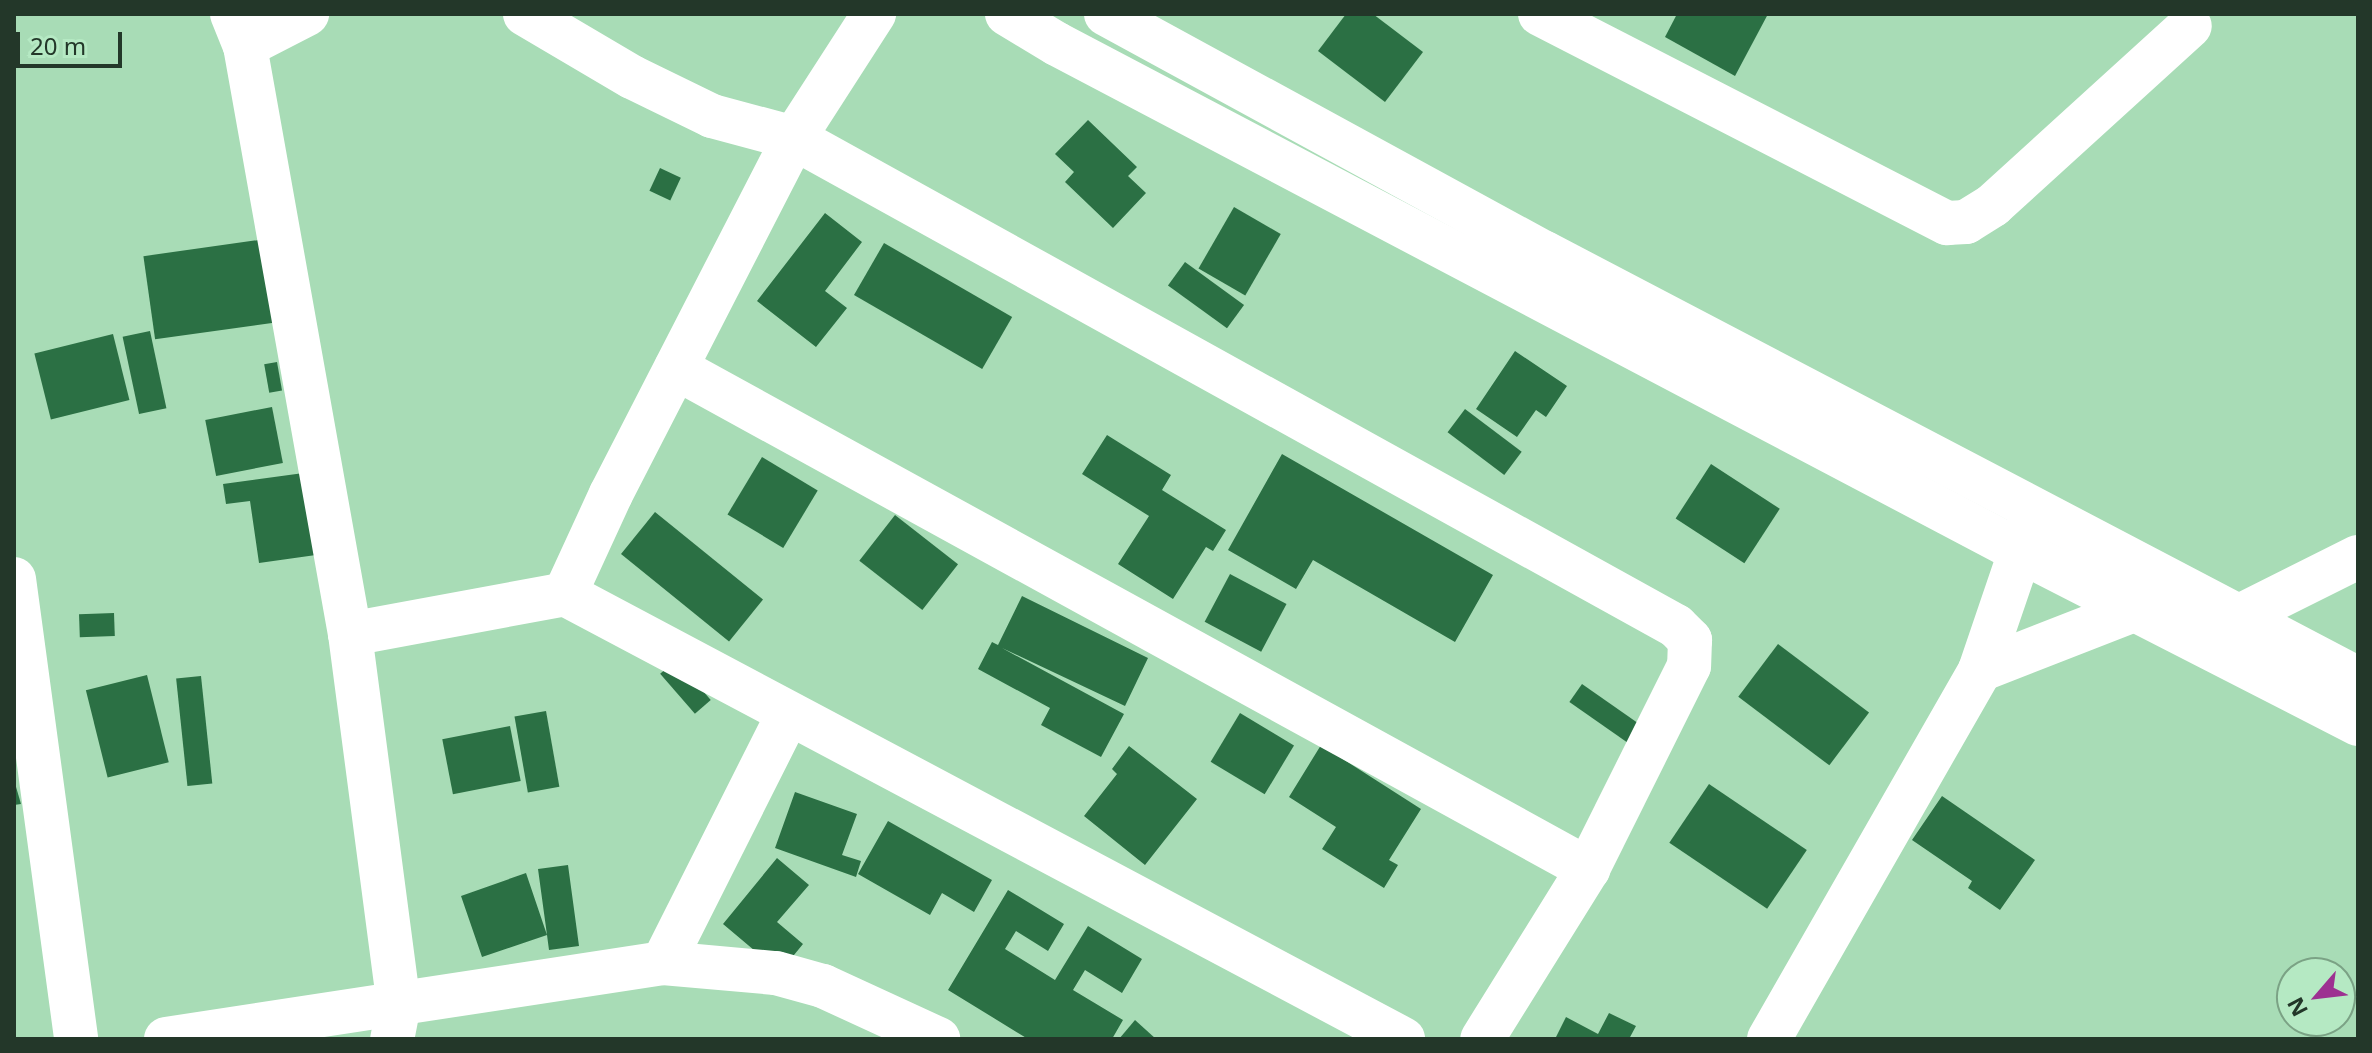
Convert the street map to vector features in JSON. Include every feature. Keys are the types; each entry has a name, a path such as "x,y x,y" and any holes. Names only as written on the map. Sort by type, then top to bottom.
{"street":[{"path":"307,14 239,30 350,634 396,1022"},
{"path":"525,14 632,77 712,116 794,138 1676,626 1690,640 1689,666 1588,869 1482,1039"},
{"path":"565,594 794,138 874,14"},
{"path":"1007,14 1287,165 1803,389 2035,510 2238,617 2337,683 2358,724"},
{"path":"1106,14 1306,123 1536,272 1789,429 2134,610 2337,683"},
{"path":"1540,14 1947,223 1966,222 1993,205 2190,26"},
{"path":"1287,165 1306,123"},
{"path":"676,368 1588,869"},
{"path":"1789,429 1803,389"},
{"path":"1769,1039 1980,670 2035,510"},
{"path":"2238,617 2358,557"},
{"path":"14,579 29,804 76,1039"},
{"path":"350,634 565,594 1403,1039"},
{"path":"1980,670 2134,610"},
{"path":"663,963 788,715"},
{"path":"166,1039 396,1022 663,963 776,973 823,986 938,1039"}],"building":[{"path":"1346,14 1373,14 1423,52 1385,102 1318,51"},
{"path":"1677,14 1768,14 1735,76 1665,37"},
{"path":"1088,120 1137,167 1128,176 1146,193 1113,228 1065,182 1074,172 1055,154"},
{"path":"660,168 681,178 670,200 649,191"},
{"path":"1234,207 1281,234 1245,295 1198,268"},
{"path":"825,213 862,242 825,291 847,308 816,347 757,301"},
{"path":"287,236 299,319 155,339 143,256"},
{"path":"884,243 1012,317 982,369 854,295"},
{"path":"1185,262 1244,305 1227,328 1168,285"},
{"path":"150,331 166,408 139,414 123,337"},
{"path":"113,334 129,400 51,420 34,354"},
{"path":"1515,351 1567,386 1546,417 1536,410 1517,437 1476,409"},
{"path":"277,362 282,391 269,393 264,364"},
{"path":"272,407 283,463 216,476 205,420"},
{"path":"1465,409 1522,452 1504,475 1448,432"},
{"path":"1107,435 1171,475 1162,490 1226,530 1213,551 1206,547 1173,599 1118,564 1149,516 1082,474"},
{"path":"1282,454 1493,575 1455,642 1313,560 1296,589 1228,550"},
{"path":"762,457 818,490 783,548 727,514"},
{"path":"1711,464 1780,509 1744,563 1676,519"},
{"path":"311,472 323,554 259,563 250,501 226,504 223,484"},
{"path":"655,512 763,599 729,641 621,554"},
{"path":"895,515 958,564 922,610 859,561"},
{"path":"1230,574 1287,604 1261,652 1205,622"},
{"path":"1022,596 1148,658 1125,706 1002,648 1124,714 1101,757 1041,725 1050,708 978,669 992,642 998,645"},
{"path":"114,613 115,636 80,637 79,614"},
{"path":"1778,644 1869,713 1829,765 1738,697"},
{"path":"676,660 711,700 695,714 660,674"},
{"path":"147,675 169,762 108,778 86,690"},
{"path":"201,676 212,783 187,786 176,679"},
{"path":"1582,684 1644,728 1632,746 1569,702"},
{"path":"546,711 559,787 528,792 514,717"},
{"path":"1240,713 1294,745 1265,794 1211,762"},
{"path":"510,726 521,781 453,794 442,739"},
{"path":"1321,745 1421,809 1389,860 1398,865 1384,888 1322,849 1336,827 1289,797"},
{"path":"1129,746 1197,799 1145,865 1084,816 1117,774 1112,769"},
{"path":"14,780 21,804 14,805"},
{"path":"1709,784 1807,850 1767,909 1669,843"},
{"path":"795,792 857,814 842,855 861,861 856,877 775,848"},
{"path":"1942,796 2035,860 2000,910 1968,888 1972,881 1912,840"},
{"path":"888,821 992,880 974,912 942,893 930,915 858,874"},
{"path":"777,858 809,885 777,922 803,944 780,972 723,924"},
{"path":"568,865 579,946 549,950 538,869"},
{"path":"526,873 547,935 482,957 461,896"},
{"path":"1008,890 1064,924 1048,951 1016,931 1005,949 1055,980 1088,926 1142,959 1122,993 1085,970 1073,990 1123,1020 1112,1039 1028,1039 948,990"},
{"path":"1609,1013 1636,1026 1629,1039 1555,1039 1566,1017 1598,1034"},
{"path":"1135,1020 1156,1039 1119,1039"}]}
